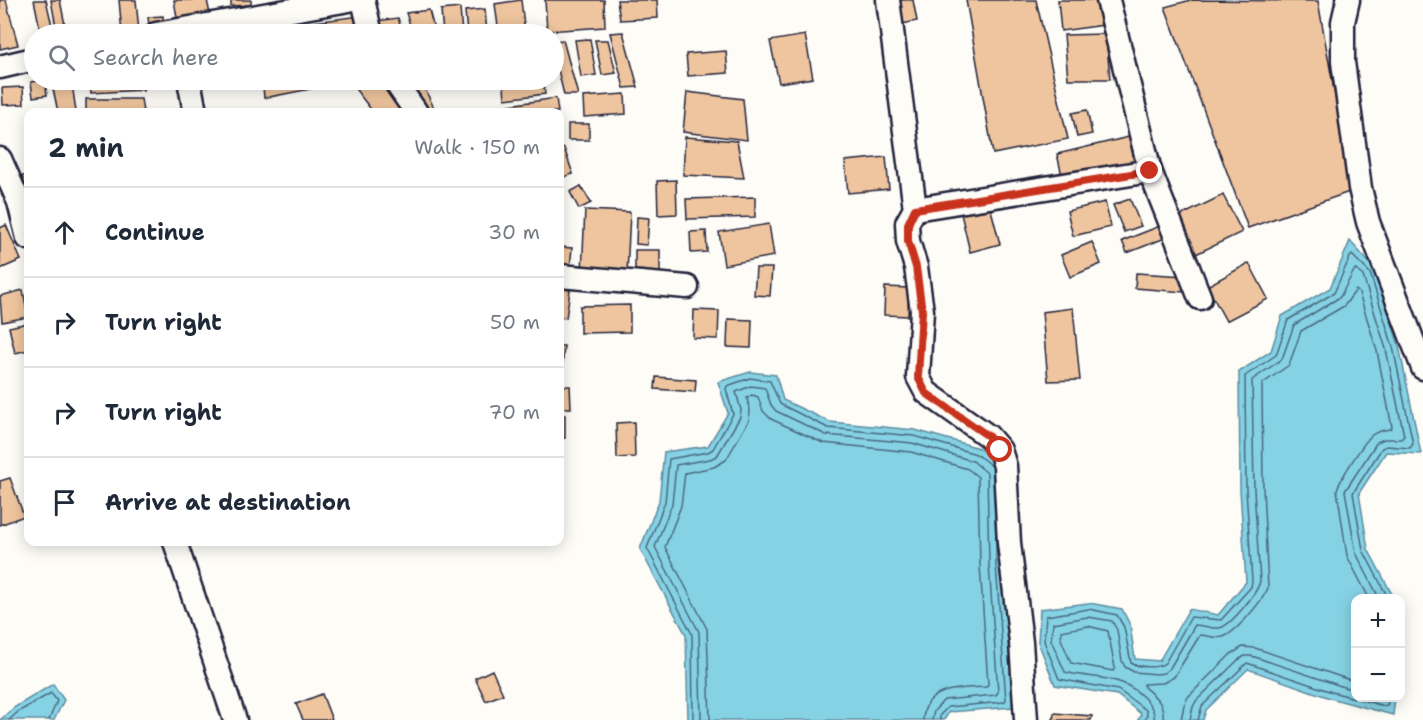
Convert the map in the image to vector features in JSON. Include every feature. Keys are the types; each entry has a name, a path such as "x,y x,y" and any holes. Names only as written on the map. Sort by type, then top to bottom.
{"street":[{"path":"216,24 308,3 349,0"},
{"path":"363,0 369,24"},
{"path":"888,0 915,209 908,224 908,241 916,267 922,311 918,377 926,393 988,436 1000,450 1005,466 1009,543 1021,642 1026,720"},
{"path":"1108,0 1150,171 1200,298"},
{"path":"1348,0 1343,22 1343,62 1360,188 1368,222 1423,368"},
{"path":"0,67 24,61"},
{"path":"191,90 194,108"},
{"path":"401,90 413,108"},
{"path":"0,159 19,202 24,222"},
{"path":"915,209 1150,171"},
{"path":"564,276 687,287"},
{"path":"176,546 235,720"}],"water":[{"path":"1350,241 1375,269 1399,346 1421,454 1386,452 1359,493 1368,549 1392,594 1351,594 1351,702 1395,702 1393,715 1330,698 1248,669 1206,710 1203,720 1138,720 1141,714 1117,695 1055,685 1038,642 1040,609 1089,603 1122,609 1130,625 1135,659 1159,661 1189,609 1218,615 1246,582 1240,490 1239,372 1271,351 1282,316 1330,288"},
{"path":"750,372 776,375 783,400 830,422 915,430 979,448 1001,466 1002,564 1013,707 949,712 944,720 688,720 686,635 640,549 659,501 664,452 708,446 728,413 718,382"},
{"path":"53,684 64,700 54,720 0,720 15,707"}],"building":[{"path":"0,0 6,0 18,45 0,49"},
{"path":"34,0 46,0 52,24 39,24"},
{"path":"51,0 60,0 65,24 55,24"},
{"path":"119,0 136,0 138,24 121,24"},
{"path":"174,0 207,0 211,19 178,24"},
{"path":"231,0 251,0 251,5 231,6"},
{"path":"521,0 524,24 498,24 495,4"},
{"path":"545,0 604,0 605,27 564,30 564,24 547,24"},
{"path":"617,0 657,0 658,18 620,20"},
{"path":"898,0 913,0 917,21 902,24"},
{"path":"966,0 1036,0 1068,139 993,154"},
{"path":"1058,0 1102,0 1104,25 1061,31"},
{"path":"1191,0 1318,1 1352,191 1248,228 1165,7"},
{"path":"460,8 461,24 442,24 441,10"},
{"path":"485,9 486,24 466,24 465,11"},
{"path":"429,10 433,24 410,24 406,13"},
{"path":"163,16 164,24 149,24 148,17"},
{"path":"360,16 361,24 298,24"},
{"path":"398,18 400,24 377,24 376,21"},
{"path":"623,32 638,87 624,88 610,33"},
{"path":"1106,34 1110,79 1068,79 1064,35"},
{"path":"805,35 813,78 779,83 770,41"},
{"path":"590,39 596,75 581,77 575,40"},
{"path":"595,40 608,40 616,73 602,75"},
{"path":"564,44 578,95 564,95 563,90"},
{"path":"726,51 728,73 688,76 686,54"},
{"path":"23,87 24,104 3,105 2,88"},
{"path":"32,90 46,90 47,95 33,97"},
{"path":"53,90 73,90 75,108 57,108"},
{"path":"91,90 143,90 91,93"},
{"path":"263,90 305,90 264,98"},
{"path":"356,90 388,90 402,108 370,108"},
{"path":"404,90 425,90 434,108 416,108"},
{"path":"504,90 544,90 545,94 505,99"},
{"path":"687,92 743,99 747,140 683,132"},
{"path":"625,94 626,114 584,117 583,97"},
{"path":"556,98 557,108 510,108 510,105"},
{"path":"86,99 141,99 142,108 86,108"},
{"path":"1087,110 1092,134 1077,137 1072,113"},
{"path":"568,124 589,124 589,140 568,140"},
{"path":"685,137 737,141 744,178 683,175"},
{"path":"1129,137 1136,167 1064,184 1057,154"},
{"path":"564,148 573,174 564,177"},
{"path":"886,157 889,189 848,193 845,161"},
{"path":"24,176 24,198 13,180"},
{"path":"676,180 677,214 658,215 657,181"},
{"path":"581,186 591,203 579,209 570,192"},
{"path":"1223,195 1242,232 1196,254 1178,217"},
{"path":"755,197 755,217 687,219 686,199"},
{"path":"988,198 1000,244 970,252 959,205"},
{"path":"1130,199 1141,226 1124,232 1113,205"},
{"path":"1105,202 1111,227 1073,236 1067,211"},
{"path":"585,210 630,212 627,274 582,272"},
{"path":"637,217 649,218 647,245 636,244"},
{"path":"769,224 774,256 724,265 719,232"},
{"path":"6,225 21,260 0,269 0,228"},
{"path":"1160,226 1165,238 1127,253 1122,241"},
{"path":"706,231 707,252 691,253 690,232"},
{"path":"1092,242 1101,264 1070,277 1061,255"},
{"path":"564,247 572,248 570,267 564,266"},
{"path":"635,250 660,250 660,275 635,275"},
{"path":"1249,263 1268,299 1226,321 1207,286"},
{"path":"756,268 772,268 770,296 754,295"},
{"path":"1136,273 1185,276 1184,292 1135,288"},
{"path":"885,287 909,288 908,316 884,315"},
{"path":"564,289 570,290 566,318 564,318"},
{"path":"23,290 24,318 2,322 0,296"},
{"path":"630,305 630,332 580,333 580,306"},
{"path":"1073,308 1080,380 1048,381 1042,312"},
{"path":"694,310 719,311 718,339 693,338"},
{"path":"728,319 752,320 751,348 727,347"},
{"path":"24,324 24,351 15,353 9,327"},
{"path":"656,377 696,380 695,392 655,389"},
{"path":"564,386 570,386 571,408 564,408"},
{"path":"564,415 565,415 564,438"},
{"path":"634,422 635,457 617,458 616,423"},
{"path":"10,478 24,516 0,525 0,481"},
{"path":"492,670 503,694 486,701 475,678"},
{"path":"322,694 332,720 303,720 296,704"},
{"path":"1054,713 1092,716 1091,720 1053,720"}],"route":[{"path":"1000,450 988,436 926,393 918,377 922,311 916,267 908,241 908,224 915,209 1150,171"}]}
